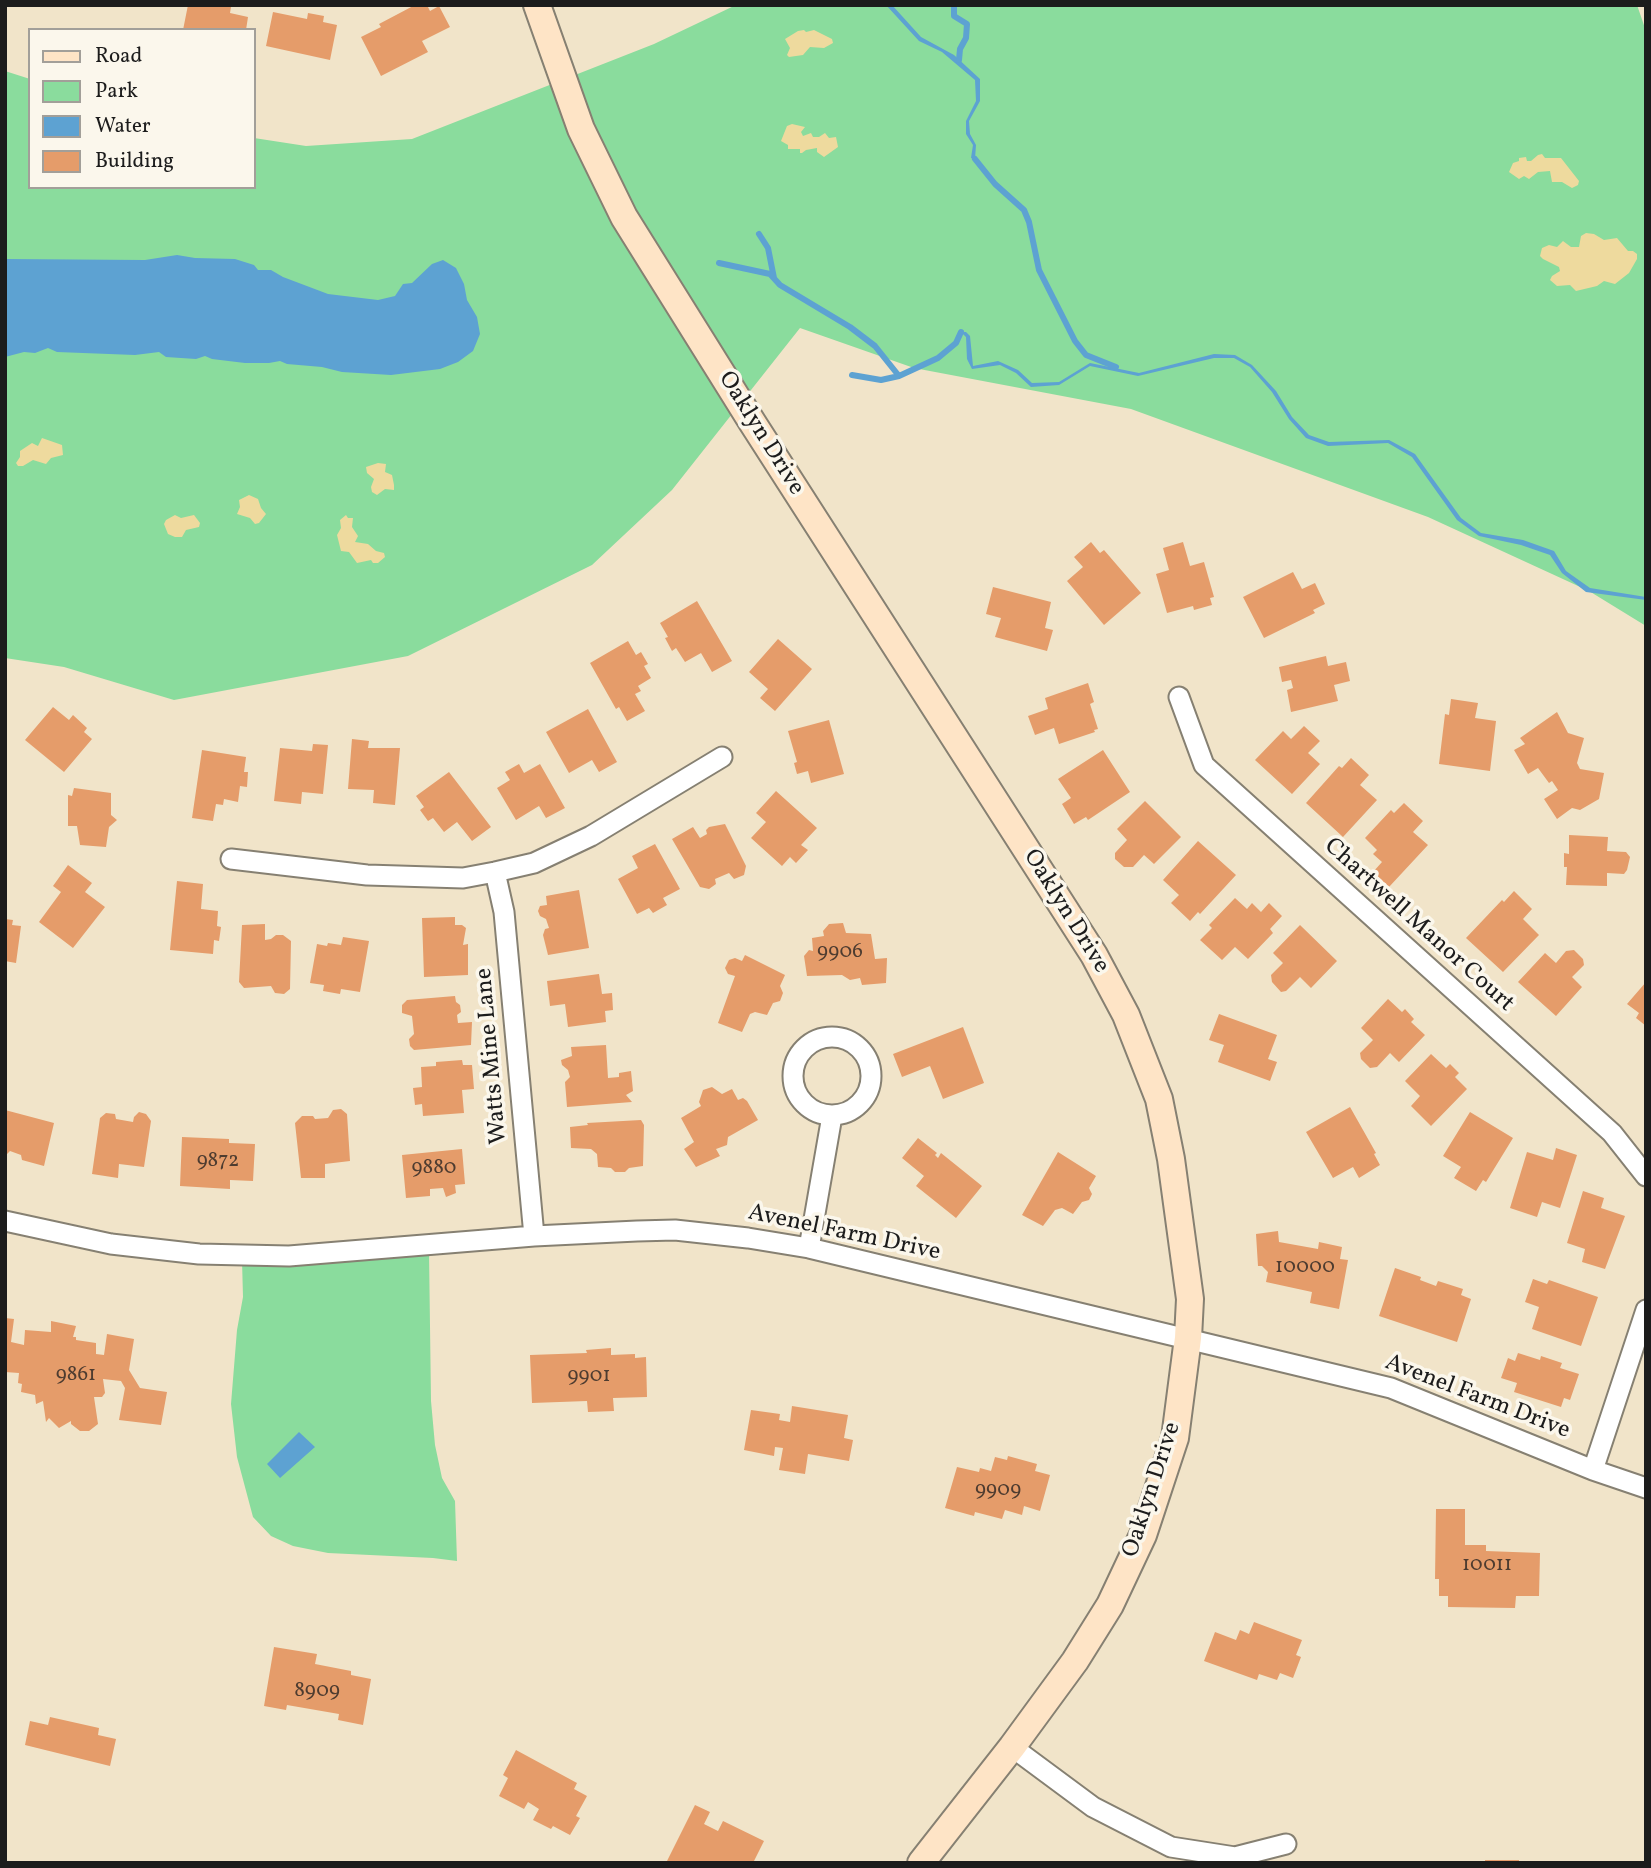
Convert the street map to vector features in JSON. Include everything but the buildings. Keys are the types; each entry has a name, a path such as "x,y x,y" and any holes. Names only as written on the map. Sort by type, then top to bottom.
{"street":[{"name":"Oaklyn Drive","path":"537,5 581,129 624,217 759,434 1094,955 1126,1016 1160,1099 1171,1159 1189,1299 1188,1338 1175,1438 1143,1535 1111,1605 1075,1661 1012,1747 921,1863"},
{"name":"Chartwell Manor Court","path":"1179,697 1205,765 1612,1133 1646,1176"},
{"path":"231,859 368,875 463,878 495,872 534,863 591,836 722,757"},
{"name":"Watts Mine Lane","path":"495,872 503,912 534,1236"},
{"path":"831,1037 844,1039 855,1045 863,1053 871,1076 864,1099 844,1114 832,1116 807,1107 793,1084 793,1070 797,1058 806,1047 817,1040 831,1037"},
{"path":"809,1248 832,1116"},
{"name":"Avenel Farm Drive","path":"5,1220 111,1244 199,1254 289,1256 534,1236 675,1230 748,1238 809,1248 1391,1388 1593,1470 1646,1488"},
{"path":"1593,1470 1646,1310"},
{"path":"1012,1747 1093,1807 1171,1847 1235,1857 1286,1844"}],"green space":[{"path":"736,5 1637,5 1646,31 1646,626 1589,591 1428,517 1131,409 914,368 800,328 672,490 592,565 408,656 174,700 64,667 5,658 5,71 28,78 28,189 256,189 256,138 306,146 412,139 654,44"},
{"path":"429,1251 431,1401 435,1445 442,1478 455,1501 457,1561 328,1553 293,1546 271,1536 253,1517 237,1457 231,1404 237,1330 243,1297 242,1260"}],"sand":[{"path":"804,30 814,30 832,39 833,43 824,48 810,47 803,55 789,57 787,55 790,48 785,39"},
{"path":"792,124 805,127 801,132 803,136 811,133 813,137 819,137 825,133 829,138 836,137 838,147 824,157 817,152 817,148 802,153 800,149 788,149 788,145 781,141 787,126"},
{"path":"1542,154 1545,158 1561,158 1579,181 1578,185 1572,188 1562,182 1552,182 1550,171 1538,172 1529,179 1524,176 1519,179 1509,172 1519,158 1526,157 1527,161 1531,161"},
{"path":"1586,233 1604,240 1617,238 1628,251 1637,254 1637,259 1629,273 1615,284 1604,281 1597,286 1576,291 1570,285 1557,286 1550,280 1560,271 1559,267 1540,256 1542,248 1549,245 1557,247 1563,241 1571,247 1579,247 1581,236"},
{"path":"42,438 62,445 63,455 51,458 46,464 33,460 18,466 16,463 20,451 32,443 38,446"},
{"path":"378,463 386,464 385,472 392,475 394,490 385,489 377,495 372,492 374,479 367,473 366,467"},
{"path":"249,495 258,499 266,514 259,523 255,524 250,518 237,514 239,500"},
{"path":"175,515 181,518 194,515 200,523 199,527 186,530 182,537 168,534 164,524"},
{"path":"346,515 353,518 352,527 358,536 355,542 368,544 376,551 384,553 385,557 378,563 371,560 357,563 349,552 341,551 337,535 341,528 340,520"}],"water":[{"path":"886,5 892,5 921,37 954,55 980,79 980,101 969,121 970,134 976,145 975,159 971,158 973,145 966,134 966,121 976,101 975,80 942,52 919,41"},
{"path":"177,255 235,259 254,265 258,270 271,270 328,294 378,300 395,296 403,284 412,283 432,264 443,260 456,268 464,284 467,300 477,317 480,334 473,351 458,362 440,369 391,375 342,372 280,361 245,363 205,356 196,359 166,357 159,352 135,355 57,352 48,348 35,353 24,352 5,357 5,259 145,260"},
{"path":"961,332 970,336 973,366 998,361 1018,370 1032,383 1059,382 1090,363 1139,373 1214,354 1235,355 1252,365 1276,391 1292,417 1309,435 1329,442 1389,440 1415,454 1461,518 1481,533 1523,540 1554,551 1566,571 1590,588 1646,597 1646,600 1586,592 1562,573 1550,555 1521,545 1479,536 1457,520 1412,457 1388,443 1328,446 1306,438 1250,367 1234,358 1214,358 1138,376 1090,366 1059,385 1031,387 1016,373 1000,365 972,369 967,359 966,337"},
{"path":"299,1432 315,1447 280,1478 267,1464"}],"waterway":[{"path":"954,5 954,16 967,24 959,60"},
{"path":"975,159 995,184 1024,210 1039,270 1075,341 1086,355 1116,367"},
{"path":"759,234 768,248 774,278"},
{"path":"719,263 770,274 780,285 850,327 875,346 899,376 938,358 956,343 961,332"},
{"path":"852,375 881,380 899,376"}]}
